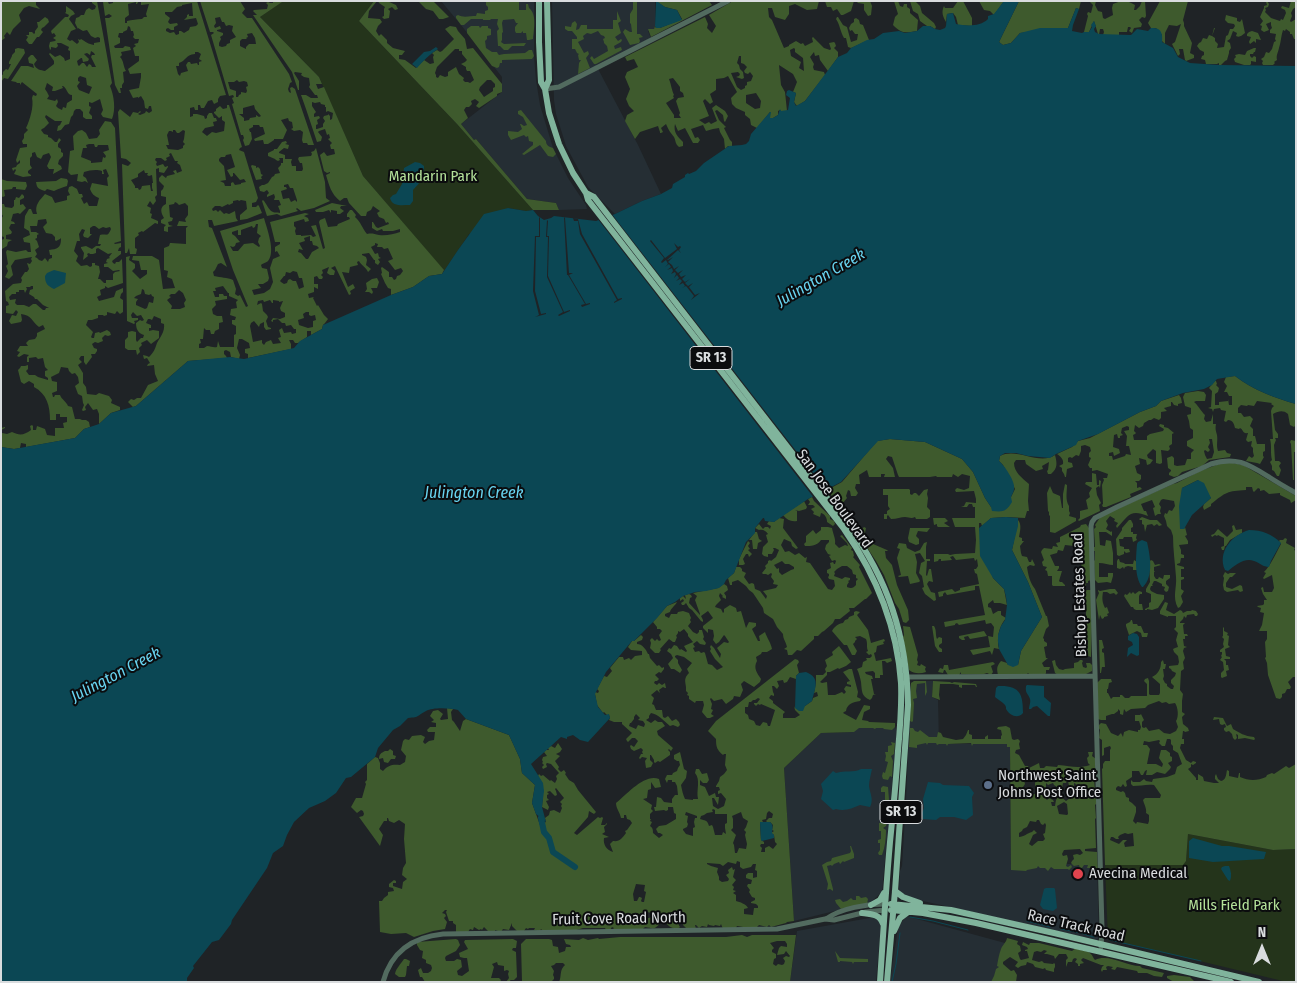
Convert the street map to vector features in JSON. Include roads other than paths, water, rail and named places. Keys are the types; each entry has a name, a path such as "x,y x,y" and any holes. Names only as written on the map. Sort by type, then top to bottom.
{"main road":[{"name":"San Jose Boulevard","path":"539,1 541,82 545,89 549,114 559,144 588,200 600,210 826,502 872,575 888,617 900,672 901,704 898,758 900,780 890,840 885,907"},
{"name":"San Jose Boulevard","path":"545,89 549,80 548,1"},
{"path":"539,42 548,42"},
{"name":"San Jose Boulevard","path":"826,502 848,525 867,553 886,589 898,628 907,677 907,720 899,785 901,808 894,907"},
{"path":"895,643 898,645 903,674 907,677"},
{"path":"901,704 905,706 905,718 907,720"},
{"path":"871,905 879,901 884,895 887,846 890,840"},
{"path":"895,891 908,900 930,907"},
{"name":"Race Track Road","path":"885,907 930,907 951,910 977,920"},
{"name":"SR 13","path":"882,981 885,907"},
{"name":"Race Track Road","path":"894,907 910,912 999,924 1259,982"},
{"name":"SR 13","path":"882,981 891,937 894,907"},
{"path":"891,937 903,914 910,912"},
{"path":"862,913 878,916 884,925"},
{"name":"Race Track Road","path":"1101,948 1231,982"}],"street":[{"path":"545,89 559,87 728,1"},
{"name":"Bishop Estates Road","path":"907,677 1095,676 1091,526 1093,520 1117,507 1221,461 1238,461 1250,465 1296,494"},
{"path":"1095,676 1101,948"},
{"name":"Fruit Cove Road North","path":"825,919 832,914 862,906 885,907"},
{"name":"Fruit Cove Road North","path":"383,982 388,968 395,957 413,942 425,937 443,934 778,929 825,919 834,920 885,907"}],"water":[{"name":"Julington Creek","path":"1004,1 1019,1 999,42 1003,45 1011,43 1020,33 1040,28 1068,28 1076,8 1079,9 1072,31 1089,32 1094,21 1096,26 1095,32 1099,34 1131,35 1137,29 1148,31 1151,28 1157,28 1162,33 1162,42 1173,48 1178,57 1190,63 1296,66 1296,404 1264,393 1235,376 1217,379 1212,385 1204,389 1183,393 1161,401 1156,406 1140,412 1098,434 1078,441 1076,445 1050,458 1005,453 1000,456 999,461 1011,478 1014,489 1011,497 1012,502 1006,510 1002,511 992,511 973,472 962,459 925,442 890,439 878,441 841,482 808,499 774,522 765,521 763,518 755,528 755,533 746,542 734,573 724,584 719,588 683,596 667,606 632,641 606,672 595,694 598,707 605,715 609,714 610,718 588,742 580,740 573,735 567,737 567,739 561,737 531,764 543,783 542,807 546,822 536,814 532,803 535,785 522,773 520,759 509,735 466,719 458,710 442,708 429,710 417,717 408,718 393,730 378,748 375,757 351,777 346,778 336,793 325,801 309,808 294,822 283,846 273,853 267,868 231,924 219,940 212,942 193,966 194,968 187,978 187,982 1,982 1,447 14,449 75,438 84,429 99,424 111,413 136,406 188,361 230,357 244,359 294,348 300,341 322,329 323,325 413,287 429,276 442,274 484,214 508,208 526,211 533,210 544,220 554,216 596,221 661,194 672,188 673,184 685,177 685,175 696,171 704,163 729,146 746,144 751,134 770,112 770,118 773,118 778,115 780,109 781,111 788,110 790,98 786,95 787,91 796,93 794,102 796,106 805,101 838,57 847,53 851,48 867,40 874,39 883,33 917,31 923,26 930,26 940,30 946,26 947,14 953,13 956,24 977,25 985,22 988,16 994,14"},
{"path":"656,2 677,10 682,20 656,28"},
{"path":"436,47 438,49 417,68 412,64 424,52"},
{"path":"415,162 424,166 424,173 422,179 413,190 413,201 410,205 393,203 390,198 396,194 402,184 404,168"},
{"path":"54,270 66,273 65,283 54,289 47,284 45,276"},
{"path":"1198,480 1204,483 1211,498 1192,515 1184,529 1180,529 1179,506 1182,488"},
{"path":"991,518 1018,518 1012,550 1028,582 1042,617 1021,651 1018,665 1013,667 1008,665 999,649 998,642 998,635 1005,620 1007,605 1004,589 993,578 980,556 979,528"},
{"path":"1249,530 1266,533 1281,543 1269,567 1247,560 1237,564 1228,571 1225,570 1223,557 1228,545 1237,536"},
{"path":"1142,540 1147,542 1150,565 1149,577 1143,587 1139,583 1136,566 1137,544"},
{"path":"1133,633 1139,637 1139,655 1131,653 1127,657 1128,648 1133,645 1128,640 1128,636"},
{"path":"806,672 814,677 816,684 812,701 805,706 803,711 799,711 795,708 796,676 799,673"},
{"path":"1027,685 1044,686 1044,697 1051,703 1050,716 1037,706 1029,709 1030,700 1026,691"},
{"path":"998,686 1011,687 1019,692 1023,706 1023,713 1021,715 1012,715 1006,709 1006,706 995,697"},
{"path":"872,769 869,784 872,799 870,807 860,805 845,810 833,810 821,799 823,791 821,784 833,771 836,773"},
{"path":"928,782 943,785 969,786 974,793 972,797 973,815 966,820 954,817 940,817 936,820 923,819 923,799"},
{"path":"760,822 771,823 774,838 761,840"},
{"path":"1193,838 1222,846 1266,852 1264,859 1213,862 1189,858 1189,841"},
{"path":"1225,866 1230,868 1230,881 1221,869"},
{"path":"1044,889 1055,889 1057,908 1053,911 1043,909 1040,905"}],"waterway":[{"path":"541,818 544,832 549,838 553,852 575,867"},
{"path":"910,917 968,930"},
{"path":"1027,921 1050,927"},
{"path":"1061,929 1094,937"},
{"path":"892,982 900,933"},
{"path":"1110,940 1201,961"}],"place":[{"name":"Northwest Saint Johns Post Office","path":"988,785"},
{"name":"Avecina Medical","path":"1078,874"}],"park label":[{"name":"Mandarin Park","path":"433,177"},
{"name":"Mills Field Park","path":"1234,906"}]}
